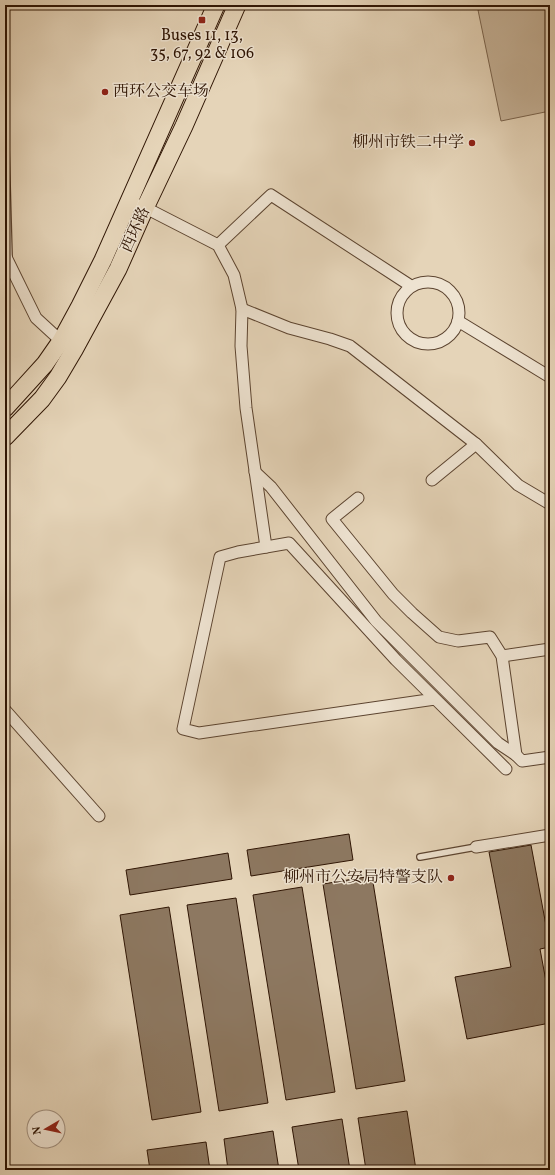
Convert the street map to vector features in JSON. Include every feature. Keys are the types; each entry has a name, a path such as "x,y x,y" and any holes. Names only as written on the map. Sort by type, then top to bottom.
{"main road":[{"name":"西环路","path":"5,408 45,364 61,341 103,260 216,5"},
{"name":"西环路","path":"5,437 42,399 62,370 118,269 184,126 237,5"}],"street":[{"path":"218,245 271,195 411,286"},
{"path":"129,200 218,245 234,275 242,309 241,346 246,408 266,546"},
{"path":"7,259 36,318 61,341"},
{"path":"432,281 442,284 451,291 457,300 459,310 458,321 454,331 447,338 428,344 419,342 410,338 398,323 398,303 403,293 411,286 421,282 432,281"},
{"path":"242,309 289,328 350,346 476,444 518,484 550,504"},
{"path":"458,321 550,376"},
{"path":"432,480 476,444"},
{"path":"255,472 271,487 376,621 498,743 522,761 550,757"},
{"path":"358,498 332,519 393,594 412,614 439,637 458,641 490,637 502,656 516,755"},
{"path":"435,699 199,733 184,729 220,557 266,546 289,543 396,660 506,769"},
{"path":"502,656 550,649"},
{"path":"5,710 99,816"},
{"path":"476,847 550,835"}],"lane":[{"path":"5,76 5,97"},
{"path":"5,114 7,259"},
{"path":"420,857 476,847"}],"shaded area":[{"path":"498,5 550,5 550,111 501,121 478,10"}],"building":[{"path":"349,834 353,860 251,876 247,850"},
{"path":"531,845 550,947 540,949 550,1003 550,1023 467,1039 455,977 511,967 489,852"},
{"path":"228,853 232,879 130,895 126,870"},
{"path":"372,876 405,1081 356,1089 323,884"},
{"path":"302,887 335,1092 286,1100 253,895"},
{"path":"236,898 268,1103 219,1111 187,905"},
{"path":"169,907 201,1112 152,1120 120,915"},
{"path":"407,1111 416,1170 366,1170 358,1118"},
{"path":"342,1119 350,1170 299,1170 292,1127"},
{"path":"273,1131 279,1170 228,1170 224,1139"},
{"path":"206,1142 210,1170 150,1170 147,1150"}],"place":[{"name":"Buses 11, 13, 35, 67, 92 & 106","path":"202,20"},
{"name":"西环公交车场","path":"105,92"},
{"name":"柳州市铁二中学","path":"472,143"},
{"name":"柳州市公安局特警支队","path":"451,878"}]}
